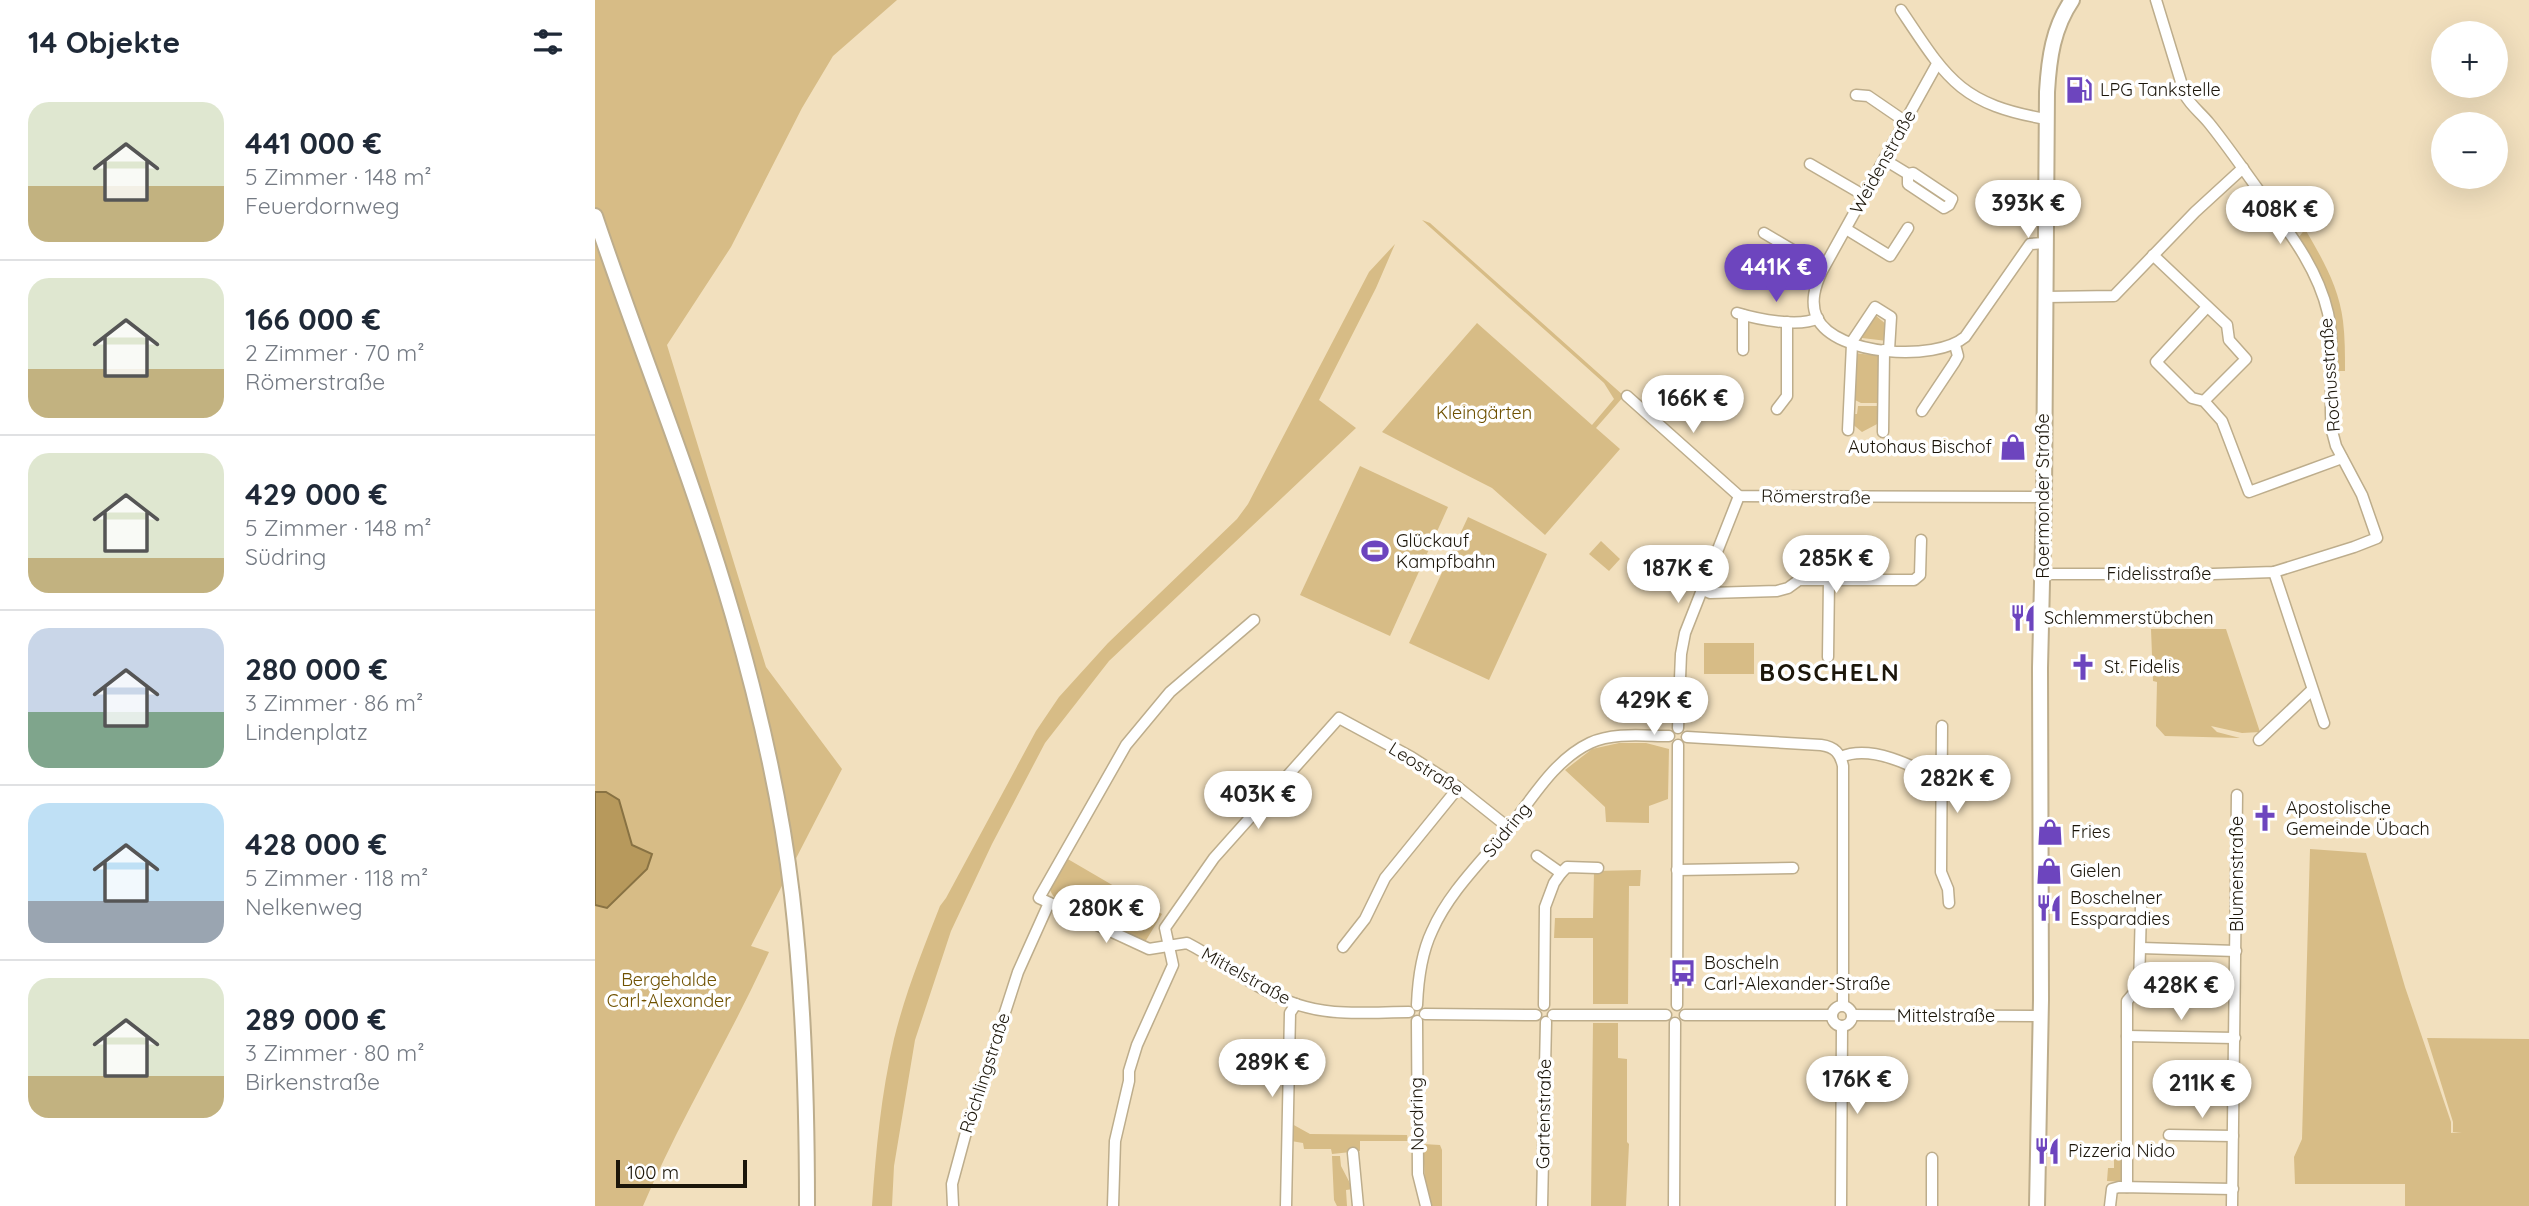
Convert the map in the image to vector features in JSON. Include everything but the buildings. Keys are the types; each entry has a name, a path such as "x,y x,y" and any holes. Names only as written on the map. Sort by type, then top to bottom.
{"main road":[{"name":"Roermonder Straße","path":"2037,1206 2041,1016 2040,668 2047,78 2052,43 2059,22 2072,0"},
{"path":"595,216 733,615 757,706 792,893 806,1093 807,1206"}],"street":[{"name":"Rochusstraße","path":"2156,0 2185,95 2191,106 2209,123 2291,233 2320,288 2330,336 2332,431 2342,458 2363,495 2377,538"},
{"path":"1901,10 1937,64 1961,88 1988,104 2046,119"},
{"name":"Weidenstraße","path":"1818,318 1814,305 1814,290 1823,268 1937,64"},
{"path":"1856,95 1868,96 1906,122"},
{"path":"1885,160 1909,174"},
{"path":"1810,164 1865,196"},
{"path":"2045,297 2114,296 2243,168"},
{"path":"1846,229 1890,256 1908,228"},
{"path":"1764,233 1823,268"},
{"path":"1743,350 1740,314 1787,322 1818,318 1830,333 1852,344 1886,350 1931,351 1955,345 1965,337 2030,244 2045,243"},
{"path":"2153,256 2227,325 2229,340 2246,359 2204,401"},
{"path":"1848,430 1852,344 1875,307 1891,317 1886,350 1883,432"},
{"path":"2207,307 2156,362 2192,398 2204,401 2222,421 2249,492 2342,458"},
{"path":"1777,409 1787,396 1787,322"},
{"path":"1922,411 1958,356 1955,345"},
{"name":"Römerstraße","path":"1627,396 1739,496 2044,496"},
{"path":"1678,728 1681,654 1687,627 1739,496"},
{"name":"Fidelisstraße","path":"2043,573 2274,572 2377,538"},
{"path":"1701,589 1710,593 1777,591 1788,588 1799,580 1914,580 1920,575 1921,540"},
{"path":"2274,572 2324,723"},
{"path":"1828,657 1829,580"},
{"name":"Röchlingstraße","path":"953,1206 952,1184 962,1145 1018,972 1049,902 1039,898 1123,748 1170,692 1254,620"},
{"path":"2259,740 2312,690"},
{"name":"Leostraße","path":"1168,945 1165,928 1213,858 1339,718 1411,757 1458,788 1509,828"},
{"path":"1942,726 1941,872 1948,889 1949,903"},
{"path":"1678,728 1686,732 1687,737 1684,743 1678,745 1673,743 1669,736 1672,730 1678,728"},
{"name":"Südring","path":"1413,1008 1426,946 1438,919 1454,894 1555,769 1587,744 1612,737 1669,736"},
{"path":"1687,737 1821,745 1837,751 1841,757 1843,1005"},
{"path":"1677,1005 1678,745"},
{"path":"1841,757 1851,752 1869,754 1910,766 1940,780"},
{"path":"1343,947 1365,919 1385,878 1458,788"},
{"name":"Blumenstraße","path":"2232,1206 2237,795"},
{"path":"1537,856 1561,873"},
{"path":"1544,1005 1545,907 1554,883 1567,867 1598,868"},
{"path":"1677,870 1793,868"},
{"name":"Mittelstraße","path":"1049,902 1149,949 1187,943 1241,975 1309,1008 1346,1012 1413,1008"},
{"path":"2127,1187 2127,1001 2139,987 2141,907"},
{"path":"1113,1206 1115,1141 1129,1071 1137,1045 1173,965 1168,945"},
{"path":"2141,948 2236,951"},
{"path":"1286,1206 1288,1038 1290,1013 1296,1004"},
{"path":"1550,1018 1551,1008 1544,1005 1538,1008 1536,1014 1539,1020 1667,1015"},
{"path":"1677,1005 1683,1009 1685,1015 1682,1021 1675,1023 1669,1021 1667,1015 1669,1007 1677,1005"},
{"path":"1843,1005 1852,1015 1849,1023 1842,1026 1833,1021 1832,1015 1836,1007 1843,1005"},
{"path":"1413,1008 1410,1017 1421,1018 1536,1014"},
{"path":"1685,1015 1832,1015"},
{"name":"Mittelstraße","path":"1852,1015 2041,1016"},
{"name":"Nordring","path":"1421,1018 1418,1174 1426,1206"},
{"name":"Gartenstraße","path":"1542,1206 1550,1018"},
{"path":"1674,1206 1675,1023"},
{"path":"1841,1206 1842,1026"},
{"path":"2127,1037 2235,1038"},
{"path":"2170,1085 2234,1087"},
{"path":"2169,1135 2233,1136"},
{"path":"1353,1153 1358,1206"},
{"path":"1932,1158 1932,1206"},
{"path":"2110,1206 2112,1189 2233,1189"}],"green space":[{"name":"Bergehalde Carl-Alexander","path":"595,0 897,0 833,56 802,108 731,247 667,345 766,667 842,769 751,946 769,952 643,1206 595,1206"},
{"name":"Kleingärten","path":"1422,220 1430,223 1624,396 1596,428 1620,449 1545,535 1492,488 1382,432 1477,323 1592,425 1614,399 1604,383"},
{"path":"2305,229 2338,296 2344,327 2345,371 2336,371 2331,308 2318,271 2299,237"},
{"path":"1395,244 1376,288 1319,400 1356,428 1109,661 1045,743 992,844 951,931 915,1040 894,1166 892,1206 872,1206 880,1122 894,1039 909,988 940,906 1036,731 1059,697 1108,643 1237,519 1248,504 1369,272"},
{"path":"1875,315 1887,325 1887,341 1862,338 1861,343 1858,342 1857,338 1860,339 1873,320 1871,317"},
{"path":"1854,353 1880,356 1877,403 1861,403 1855,400"},
{"path":"1858,406 1879,406 1879,423 1862,432 1850,422 1850,414 1857,414"},
{"name":"Glückauf Kampfbahn","path":"1360,466 1448,507 1390,636 1300,595"},
{"name":"Glückauf Kampfbahn","path":"1468,517 1547,554 1489,680 1409,643"},
{"path":"1601,541 1620,559 1609,571 1589,554"},
{"path":"2151,629 2226,629 2260,732 2242,733 2211,726 2217,732 2240,738 2165,736 2156,726 2157,682 2153,681"},
{"path":"1704,643 1754,643 1754,674 1704,674"},
{"path":"1619,743 1646,743 1669,749 1668,799 1649,806 1649,823 1606,822 1605,807 1565,770 1592,749"},
{"path":"2310,849 2366,853 2405,987 2451,1122 2451,1133 2462,1132 2453,1132 2453,1122 2427,1038 2529,1039 2529,1206 2405,1206 2405,1184 2295,1184 2294,1157 2302,1139"},
{"path":"1066,858 1162,914 1145,942 1103,923 1103,920 1094,915 1093,918 1068,907 1053,896 1050,890"},
{"path":"1641,870 1640,886 1629,886 1628,1004 1593,1004 1593,938 1554,938 1555,918 1593,918 1594,871"},
{"path":"1593,1023 1618,1023 1618,1058 1627,1059 1629,1144 1626,1206 1591,1206"},
{"path":"1292,1124 1310,1134 1407,1135 1408,1141 1360,1141 1360,1151 1332,1154 1331,1149 1304,1149 1303,1143 1291,1141"},
{"path":"1423,1144 1440,1145 1442,1150 1442,1206 1431,1206 1425,1183"},
{"path":"2114,1152 2120,1152 2124,1158 2124,1182 2107,1181 2108,1168 2114,1168"},
{"path":"1332,1156 1340,1156 1341,1166 1353,1189 1346,1190 1347,1206 1337,1206 1334,1200"}],"shaded area":[{"path":"595,792 606,792 619,800 632,845 652,854 647,869 607,908 595,905"}],"place":[{"name":"LPG Tankstelle","path":"2079,90"},
{"name":"Autohaus Bischof","path":"2013,447"},
{"name":"Glückauf Kampfbahn","path":"1375,551"},
{"name":"Schlemmerstübchen","path":"2023,618"},
{"name":"St. Fidelis","path":"2083,667"},
{"name":"Apostolische Gemeinde Übach","path":"2265,818"},
{"name":"Fries","path":"2050,832"},
{"name":"Gielen","path":"2049,871"},
{"name":"Boschelner Essparadies","path":"2049,908"},
{"name":"Boscheln Carl-Alexander-Straße","path":"1683,973"},
{"name":"Pizzeria Nido","path":"2047,1151"}],"district":[{"name":"BOSCHELN","path":"1830,673"}]}
